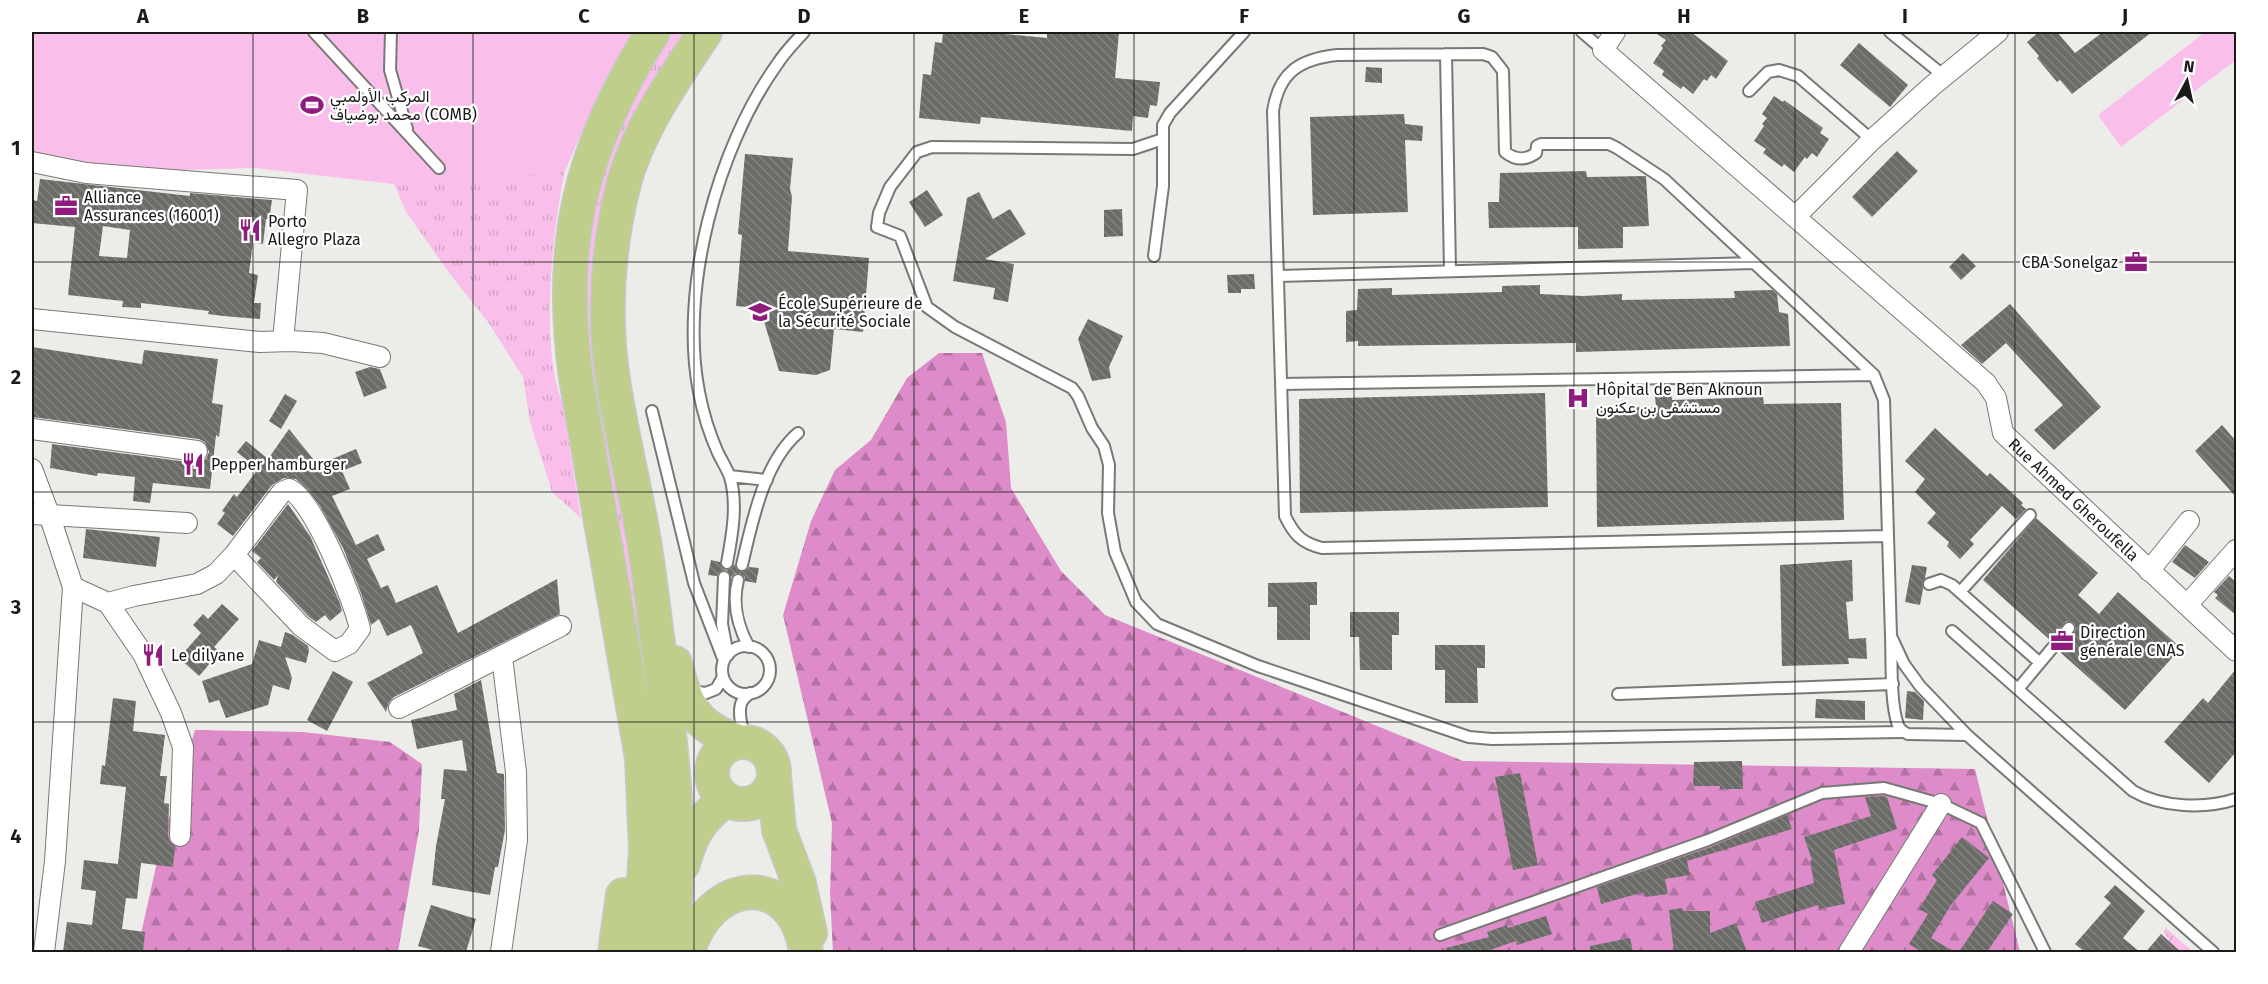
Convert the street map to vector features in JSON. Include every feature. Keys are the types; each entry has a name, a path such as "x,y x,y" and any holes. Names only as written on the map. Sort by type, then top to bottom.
{"highway":[{"path":"639,952 646,850 642,758 569,326 570,274 578,206 591,154 620,87 653,32"},
{"path":"670,952 677,889 676,788 643,537 614,384 608,305 612,242 624,185 659,104 705,32"},
{"path":"643,537 689,704 702,723 710,730 760,747 768,754 773,764 779,830 799,883 809,925 812,952"},
{"path":"615,952 622,902 627,828 627,782 619,629"},
{"path":"745,743 730,745 723,750 713,766 714,784 732,801 757,818 766,830 791,885 801,897"},
{"path":"677,889 688,846 698,825 732,801 749,804 758,800 766,794 774,775"},
{"path":"688,952 700,924 712,908 730,896 748,892 764,894 780,901 791,912 800,925 806,952"}],"street":[{"path":"1603,50 1615,32"},
{"path":"1796,216 1872,140 1998,32"},
{"name":"Rue Ahmed Gheroufella","path":"1603,50 1986,383 1996,398 2003,433 2236,651"},
{"path":"32,162 86,172 297,190 283,341"},
{"path":"32,320 233,339 323,343 380,357"},
{"path":"32,429 196,451"},
{"path":"32,469 40,514 73,587 55,861 44,952"},
{"path":"108,603 198,584 216,574 234,555 282,492 289,489 296,492 314,518 344,579 356,610 360,629 349,644 335,651 301,626 234,555"},
{"path":"40,514 187,523"},
{"path":"2149,571 2189,521"},
{"path":"2187,605 2236,550"},
{"path":"73,587 108,603 143,654 171,713 183,747 180,836"},
{"path":"399,708 561,626"},
{"path":"501,952 517,840 516,772 502,657"},
{"path":"1849,952 1941,804"}],"lane":[{"path":"314,32 439,168"},
{"path":"391,32 390,70 409,135"},
{"path":"727,563 733,517 730,476 709,429 697,379 693,327 698,273 712,209 737,137 777,63 804,32"},
{"path":"1154,256 1163,186 1163,125 1170,113 1244,32"},
{"path":"1582,32 1603,50"},
{"path":"1890,32 1944,76"},
{"path":"1446,54 1450,271"},
{"path":"1888,536 1322,548 1304,542 1295,536 1285,516 1273,111 1275,96 1290,72 1302,63 1318,57 1483,54 1492,57 1503,71 1505,153 1512,158 1530,158 1536,153 1537,146 1541,144 1610,144 1664,179 1874,375 1884,400 1893,684 1898,725 1902,732"},
{"path":"1749,91 1768,72 1779,70 1798,76 1872,140"},
{"path":"1163,139 1133,149 932,147 917,152 890,187 879,213 877,227 900,236 927,307 955,327 1071,388 1078,396 1092,428 1104,446 1109,465 1108,513 1115,552 1136,602 1157,624 1258,666 1469,737 1492,739 1902,732 1967,735"},
{"path":"1278,276 1754,263"},
{"path":"1281,384 1874,375"},
{"path":"652,411 694,584 726,658"},
{"path":"742,565 752,523 771,469 782,449 798,433"},
{"path":"730,476 767,480"},
{"path":"1960,592 2030,515"},
{"path":"684,690 706,693 716,689 723,676 726,658 722,624 724,578"},
{"path":"738,580 736,618 749,647"},
{"path":"1929,584 1941,580 1947,581 2040,663"},
{"path":"2018,689 2069,628"},
{"path":"1952,631 2141,796 2161,802 2194,805 2236,800"},
{"path":"1892,636 1904,664 1920,686 1967,735 2213,952"},
{"path":"723,676 732,689 738,693 750,693 761,689 766,684 770,668 763,654 749,647 741,647 726,658"},
{"path":"1618,694 1893,684"},
{"path":"745,743 740,706 742,700 750,693"},
{"path":"1440,935 1708,840 1822,793 1884,788 1941,804 1981,823 2044,952"}],"green space":[{"name":"المركب الأولمبي محمد بوضياف (COMB)","path":"32,32 632,32 601,88 565,171 419,187 255,168 106,172 32,157"},
{"path":"671,32 685,32 653,81 640,106 596,358 652,697 653,919 583,310 592,205 617,129 657,52"},
{"path":"2205,32 2236,32 2236,60 2121,147 2098,115"},
{"path":"565,171 556,224 550,288 551,350 555,378 562,401 581,518 552,492 530,422 523,377 488,322 406,212 394,184 491,174"},
{"path":"939,353 982,353 1006,422 1011,488 1061,571 1105,615 1463,761 1975,769 2020,952 833,952 830,894 832,823 783,615 811,521 835,470 871,440 907,378"},
{"path":"195,730 303,732 390,742 422,764 419,830 398,952 137,952 159,853"},
{"path":"2166,928 2193,952 2145,952 2155,941 2162,947 2169,939 2163,932"}],"building":[{"path":"943,32 984,32 1047,38 1047,32 1119,32 1115,78 1160,82 1157,106 1150,105 1148,118 1133,116 1132,131 981,117 980,124 919,118 923,74 931,75 935,42 942,43"},
{"path":"1654,32 1691,32 1728,61 1716,79 1711,75 1707,81 1704,79 1693,94 1683,86 1681,89 1662,75 1664,71 1653,63 1666,40"},
{"path":"2039,32 2057,32 2075,53 2103,32 2152,32 2072,94 2060,80 2057,82 2027,42"},
{"path":"1859,43 1908,85 1890,107 1840,65"},
{"path":"1366,67 1382,68 1382,83 1365,82"},
{"path":"1774,96 1783,102 1784,100 1823,128 1820,133 1829,139 1817,157 1812,153 1807,159 1805,157 1794,172 1784,164 1782,167 1763,153 1766,149 1754,141 1767,118 1762,114"},
{"path":"1404,114 1405,124 1423,126 1422,141 1405,140 1408,212 1313,215 1310,117"},
{"path":"1897,151 1918,171 1872,217 1852,197"},
{"path":"745,154 793,158 788,251 869,258 863,332 834,329 830,370 816,375 779,371 760,308 736,306 742,235 738,234"},
{"path":"1586,171 1587,177 1646,176 1649,226 1623,227 1623,248 1578,249 1578,227 1489,228 1488,202 1499,202 1500,173"},
{"path":"40,179 190,196 190,193 272,200 269,220 266,219 263,244 253,242 249,273 258,275 254,303 261,303 260,319 208,314 209,311 141,303 141,308 122,307 123,301 68,295 75,227 32,223 32,200 37,201","holes":["103,226 130,230 127,258 99,256"]},
{"path":"927,190 943,215 925,227 909,202"},
{"path":"979,192 993,219 1010,209 1026,234 985,259 1014,264 1008,302 993,299 995,288 953,281 967,198"},
{"path":"1122,209 1123,236 1104,237 1104,210"},
{"path":"1963,253 1976,266 1961,280 1949,267"},
{"path":"1254,274 1255,289 1241,289 1241,293 1228,293 1227,275"},
{"path":"1540,285 1540,294 1583,296 1622,294 1622,300 1735,298 1734,291 1772,290 1777,294 1779,312 1788,314 1790,346 1576,352 1576,343 1358,346 1358,341 1346,342 1346,311 1357,310 1358,289 1392,288 1392,295 1502,292 1502,286"},
{"path":"2010,304 2101,407 2054,450 2034,430 2063,405 2006,343 1982,364 1961,345"},
{"path":"1088,319 1123,336 1109,367 1111,378 1092,381 1078,339"},
{"path":"32,347 142,364 144,350 218,359 212,403 223,405 219,437 216,435 210,489 153,483 150,503 133,501 135,477 98,473 97,476 50,468 52,444 195,463 206,459 209,452 205,442 199,439 32,417"},
{"path":"370,367 380,369 387,388 364,397 355,372"},
{"path":"1654,386 1670,386 1672,400 1763,397 1764,404 1841,403 1844,520 1597,527 1596,408 1656,407"},
{"path":"1545,393 1548,507 1300,513 1299,399"},
{"path":"285,394 297,401 281,429 269,421"},
{"path":"2222,425 2236,441 2236,497 2195,451"},
{"path":"1935,428 1987,476 1990,473 2023,503 2021,505 2026,509 2016,519 2002,506 1970,540 1974,544 1960,559 1947,546 1949,542 1927,523 1936,513 1915,492 1925,479 1905,461"},
{"path":"289,429 318,465 356,449 362,463 342,471 350,489 332,496 356,545 378,534 385,550 367,559 381,588 388,585 396,603 437,585 458,633 557,579 560,614 394,697 389,702 386,712 367,683 423,653 411,625 387,636 379,619 371,625 343,548 320,506 308,490 296,479 284,478 272,485 233,536 217,524 225,513 222,511 234,494 237,497 258,469 237,452 246,441 268,459"},
{"path":"288,504 310,536 339,601 342,611 330,621 325,615 316,622 309,617 276,582 278,575 274,580 257,562 261,558 252,551"},
{"path":"2036,518 2098,573 2078,595 2099,614 2118,592 2181,648 2125,710 2061,653 2076,630 2074,623 2066,621 2050,640 1983,580"},
{"path":"86,529 160,537 156,567 83,558"},
{"path":"2185,545 2209,562 2195,578 2172,562"},
{"path":"711,560 720,562 724,570 717,576 708,575"},
{"path":"1852,560 1853,601 1846,602 1849,639 1866,638 1867,659 1848,658 1849,664 1782,666 1780,565"},
{"path":"734,564 741,572 749,567 759,568 756,583 745,581 745,577 740,573 735,573 731,577 727,570"},
{"path":"1912,565 1927,567 1922,583 1920,605 1905,602"},
{"path":"2229,576 2236,582 2236,615 2215,598 2218,595 2214,592"},
{"path":"1317,582 1317,605 1310,605 1310,640 1277,640 1277,607 1268,607 1268,583"},
{"path":"222,604 239,619 214,647 220,652 199,676 179,658 201,633 193,625 203,614 208,619"},
{"path":"1350,612 1399,612 1399,635 1392,635 1392,670 1360,670 1359,637 1350,637"},
{"path":"285,632 308,646 309,651 306,663 285,657 292,678 289,690 273,685 268,705 226,718 219,700 209,703 202,681 252,664 259,640 281,647"},
{"path":"1435,645 1485,645 1485,668 1477,668 1478,703 1445,703 1445,670 1435,670"},
{"path":"2236,669 2236,752 2209,783 2164,742 2203,698 2208,703"},
{"path":"333,671 353,682 327,731 307,720"},
{"path":"481,680 497,773 504,774 505,830 490,895 432,885 436,846 445,799 441,799 444,769 467,771 462,740 417,749 411,720 457,710 454,694"},
{"path":"1907,691 1915,692 1924,701 1923,720 1905,718"},
{"path":"113,698 136,701 133,731 165,735 160,776 167,776 164,803 169,804 168,836 175,847 173,867 141,863 137,899 126,898 122,929 145,932 143,952 63,952 67,922 92,925 96,891 81,889 84,860 118,864 126,787 100,784 102,765 105,766"},
{"path":"1816,699 1865,701 1865,720 1815,718"},
{"path":"1742,761 1743,789 1693,786 1694,762"},
{"path":"1520,773 1538,865 1513,870 1495,777"},
{"path":"1865,797 1887,797 1897,829 1834,850 1845,904 1819,909 1818,905 1762,923 1755,902 1814,883 1810,861 1812,860 1804,837 1871,816"},
{"path":"1787,815 1792,829 1687,861 1690,875 1665,879 1668,894 1645,897 1644,892 1601,904 1597,887 1711,847"},
{"path":"1962,837 1989,858 1951,905 1931,938 1955,952 1922,952 1909,944 1928,914 1919,909 1937,880 1932,875"},
{"path":"2115,885 2145,911 2123,938 2140,952 2085,952 2075,944 2111,903 2104,897"},
{"path":"1993,901 2013,914 1987,952 1959,952"},
{"path":"431,905 476,919 466,952 440,952 418,946"},
{"path":"1682,908 1683,911 1710,911 1710,933 1736,923 1747,952 1674,952 1669,910"},
{"path":"1546,916 1552,934 1517,945 1516,941 1490,950 1491,952 1447,952 1446,948 1489,937 1487,932"},
{"path":"2161,934 2181,952 2146,952"},
{"path":"1630,938 1633,952 1590,952 1590,946"}],"place":[{"name":"المركب الأولمبي محمد بوضياف (COMB)","path":"312,105"},
{"name":"Alliance Assurances (16001)","path":"66,206"},
{"name":"Porto Allegro Plaza","path":"250,230"},
{"name":"CBA Sonelgaz","path":"2136,262"},
{"name":"École Supérieure de la Sécurité Sociale","path":"760,312"},
{"name":"Hôpital de Ben Aknoun مستشفى بن عكنون","path":"1578,398"},
{"name":"Pepper hamburger","path":"193,464"},
{"name":"Direction générale CNAS","path":"2062,641"},
{"name":"Le dilyane","path":"153,655"}]}
